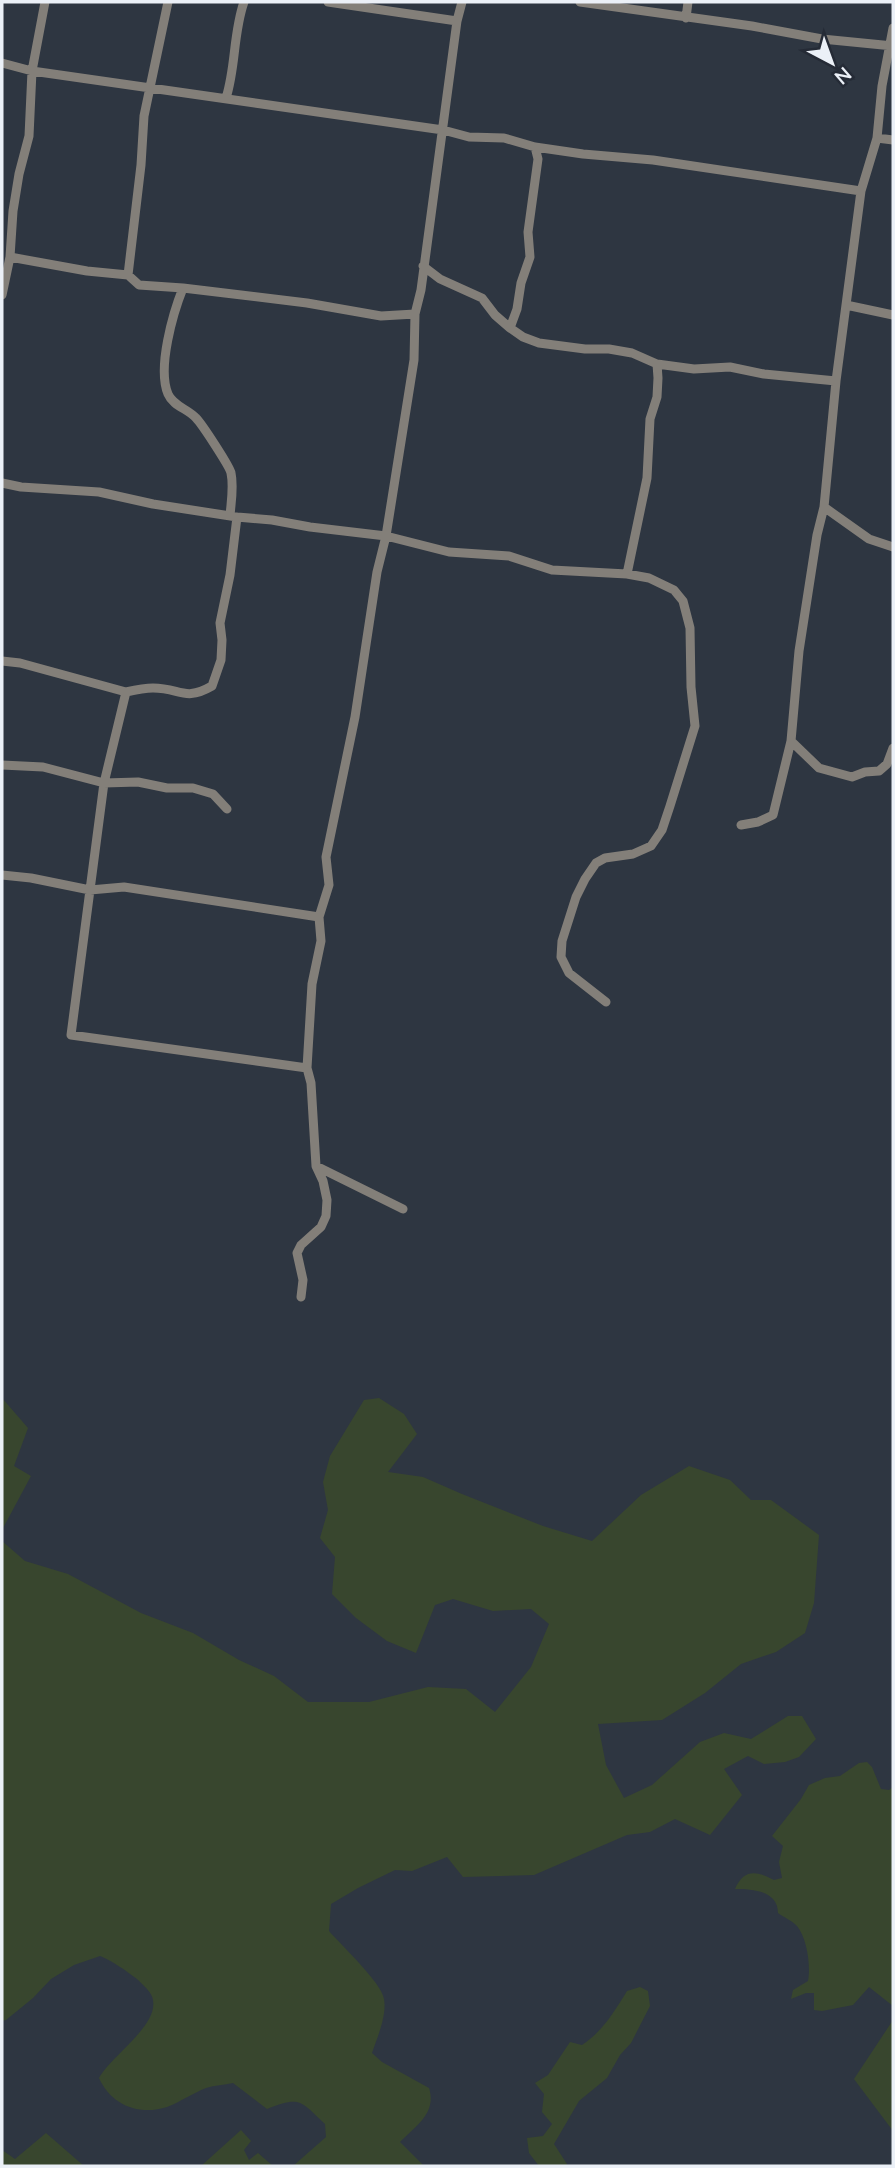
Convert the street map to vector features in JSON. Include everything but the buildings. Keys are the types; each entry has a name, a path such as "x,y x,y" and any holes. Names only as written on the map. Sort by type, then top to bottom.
{"street":[{"path":"2,295 10,257 19,174 29,136 32,71 45,2"},
{"path":"128,275 144,116 168,2"},
{"path":"226,98 233,71 239,14 244,2"},
{"path":"328,2 457,21"},
{"path":"301,1297 303,1280 297,1253 301,1245 321,1227 326,1216 327,1200 316,1166 311,1083 307,1068 312,984 321,941 319,917 329,885 327,857 355,717 414,360 415,314 421,290 457,21 462,2"},
{"path":"580,2 752,26 822,40 892,46"},
{"path":"686,18 688,2"},
{"path":"741,825 758,822 773,815 791,741 799,651 824,507 836,380 861,191 877,138 882,86 892,46 893,28"},
{"path":"2,63 32,71 443,130 469,137 504,138 535,147 653,160 861,191"},
{"path":"877,138 893,140"},
{"path":"509,328 517,309 521,283 530,257 528,232 537,168 535,147"},
{"path":"10,257 75,270 128,275 139,285 307,303 381,316 415,314"},
{"path":"423,266 440,279 481,298 509,328 539,343 609,349 632,353 657,364 694,369 730,367 764,374 836,380"},
{"path":"2,661 20,663 126,692 151,688 198,694 212,686 221,660 220,623 225,604 234,517 231,470 197,418 172,401 164,378 167,345 176,304 183,288"},
{"path":"846,305 893,315"},
{"path":"627,574 647,478 650,418 658,387 657,364"},
{"path":"2,483 99,492 152,504 234,517 386,536 449,552 509,556 552,570 627,574 649,578 674,590 683,601 690,628 695,726 662,830 656,840 643,850 606,858 596,863 580,888 567,922 561,957 569,973 606,1002"},
{"path":"824,507 869,539 893,547"},
{"path":"126,692 104,783 71,1035 307,1068"},
{"path":"791,741 819,768 852,777 879,771 887,764 893,748"},
{"path":"2,765 43,767 104,783 138,782 166,788 193,788 213,794 227,809"},
{"path":"2,875 90,890 124,887 319,917"},
{"path":"316,1166 403,1209"}],"green space":[{"path":"2,1398 28,1428 14,1466 31,1476 2,1530"},
{"path":"379,1398 404,1414 417,1434 388,1472 423,1477 543,1526 592,1541 641,1495 689,1466 730,1480 751,1500 771,1500 819,1535 814,1603 805,1633 776,1652 741,1664 705,1693 662,1720 598,1724 606,1765 624,1798 652,1785 700,1742 724,1733 751,1739 788,1716 802,1716 816,1739 799,1757 785,1762 764,1764 748,1756 724,1769 742,1795 710,1835 675,1819 650,1832 627,1835 534,1875 463,1877 447,1857 412,1871 395,1870 331,1904 329,1931 369,1974 384,1999 383,2020 372,2053 382,2062 429,2088 431,2097 428,2112 400,2142 424,2166 293,2166 326,2137 325,2124 299,2103 286,2102 267,2109 233,2083 206,2088 172,2105 157,2109 136,2109 111,2095 99,2078 148,2020 153,2010 153,2000 149,1991 137,1979 105,1958 100,1956 74,1965 51,1979 33,1998 2,2021 2,1541 25,1561 68,1574 141,1613 193,1633 239,1660 274,1676 308,1702 369,1702 428,1687 466,1689 495,1712 531,1667 549,1624 531,1609 493,1611 453,1599 435,1605 416,1653 387,1641 356,1618 332,1594 335,1557 320,1538 328,1510 323,1482 330,1456 364,1400"},
{"path":"867,1762 872,1767 881,1789 889,1790 893,1787 893,2006 869,1987 853,2005 814,2010 814,1993 791,1999 793,1990 808,1981 807,1952 800,1931 795,1924 778,1913 774,1900 769,1896 757,1891 735,1889 742,1877 752,1873 774,1880 782,1878 779,1862 783,1846 772,1836 809,1785 825,1778 840,1776 859,1763"},
{"path":"640,1987 648,1991 650,2006 631,2043 620,2055 607,2078 579,2101 554,2144 566,2166 539,2166 529,2153 527,2138 543,2136 552,2124 542,2112 544,2094 535,2083 548,2075 570,2042 582,2045 589,2040 608,2021 627,1991"},
{"path":"893,2020 893,2131 854,2079"},
{"path":"241,2130 251,2141 244,2150 249,2160 258,2153 273,2166 201,2166"},
{"path":"46,2133 84,2166 2,2166 2,2150 15,2159"}]}
